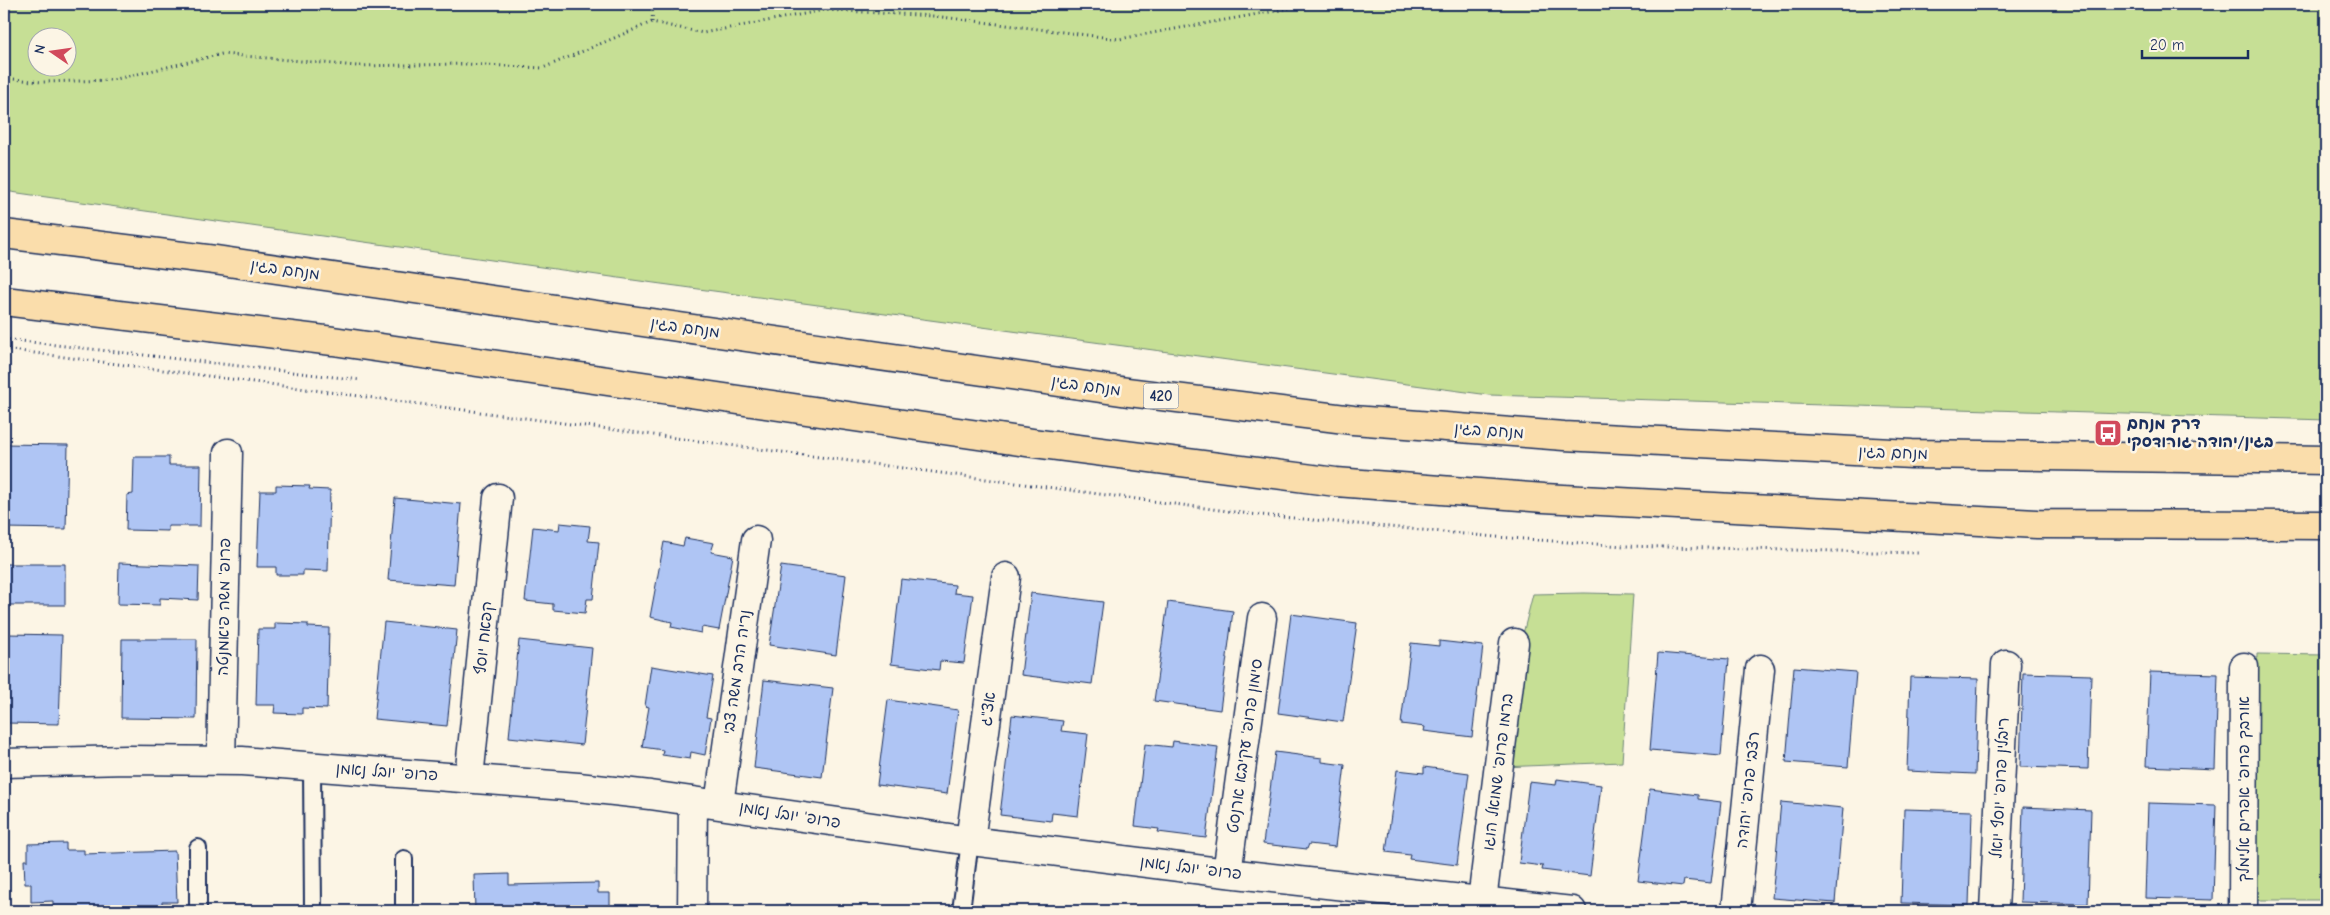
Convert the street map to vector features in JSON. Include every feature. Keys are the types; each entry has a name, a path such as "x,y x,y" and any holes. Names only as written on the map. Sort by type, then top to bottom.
{"main road":[{"name":"מנחם בגין","path":"4,234 205,258 1137,393 1353,420 1574,437 1903,454 2326,460"},
{"path":"4,301 343,342 1023,442 1336,482 1442,492 2036,524 2326,525"},
{"path":"2274,525 2326,532"}],"street":[{"name":"פרופ' משה פיאמנטה","path":"221,761 228,453"},
{"name":"קפאח יוסף","path":"469,778 498,498"},
{"name":"נריה הרב משה צבי","path":"692,911 706,802 756,540"},
{"name":"אצ\"ג","path":"970,841 1006,577"},
{"name":"סימון פרופ' עקיבא ארנסט","path":"1227,873 1262,618"},
{"name":"ברמו פרופ' שמואל הוגו","path":"1494,905 1514,642"},
{"name":"ריבלין פרופ' יוסף יואל","path":"1994,911 2006,664"},
{"name":"אורבך פרופ' אפרים אלימלך","path":"2243,911 2244,667"},
{"name":"רצבי פרופ' יהודה","path":"1736,911 1760,670"},
{"name":"פרופ' יובל נאמן","path":"4,763 221,761 469,778 626,792 970,841 1494,905 1570,911"}],"lane":[{"path":"312,766 313,911"},
{"path":"961,911 970,841"},
{"path":"198,848 198,911"},
{"path":"404,859 404,911"}],"path":[{"path":"652,22 653,4"},
{"path":"4,78 42,82 112,80 222,54 357,66 465,64 543,68 652,22 703,34 824,10 934,16 1119,39 1314,4"},
{"path":"1517,4 1599,8 1672,4"}],"green space":[{"path":"4,4 2326,4 2326,420 1489,395 654,283 4,191"},
{"path":"1533,594 1633,594 1622,762 1502,767 1518,654"},
{"path":"2257,654 2326,655 2326,900 2255,900"}],"building":[{"path":"4,444 68,445 66,529 4,528"},
{"path":"134,457 169,457 169,465 201,465 200,526 168,526 168,531 126,530 127,495 133,494"},
{"path":"276,485 310,486 309,489 330,490 328,571 303,570 303,575 276,575 276,567 257,567 260,491 276,491"},
{"path":"395,498 461,504 454,585 388,580"},
{"path":"560,523 590,526 588,541 599,542 593,599 587,599 585,613 553,610 553,604 525,601 533,527 559,530"},
{"path":"685,538 714,543 711,552 733,556 719,630 702,627 701,633 671,627 672,622 650,617 664,542 683,546"},
{"path":"119,563 199,566 198,600 160,598 160,605 118,604"},
{"path":"4,564 65,564 65,605 4,605"},
{"path":"781,566 846,575 836,655 769,645"},
{"path":"901,579 955,585 954,593 973,595 964,663 940,661 939,670 891,664"},
{"path":"1031,593 1103,602 1092,684 1021,675"},
{"path":"1168,602 1233,611 1220,710 1154,701"},
{"path":"1291,614 1357,623 1343,722 1278,713"},
{"path":"384,622 457,630 447,726 374,719"},
{"path":"275,623 308,624 308,627 329,628 327,709 302,708 302,714 274,713 275,705 256,705 258,629 275,629"},
{"path":"8,634 62,635 59,724 6,723 6,715 4,715 4,641 8,641"},
{"path":"122,639 197,639 196,719 121,718"},
{"path":"519,640 592,648 582,745 509,737"},
{"path":"1439,641 1483,646 1472,737 1424,731 1425,727 1401,724 1411,643 1439,646"},
{"path":"1658,653 1729,659 1721,756 1650,750"},
{"path":"651,666 713,676 706,717 711,718 705,755 691,752 690,759 662,755 663,750 642,747 649,707 645,706"},
{"path":"1794,667 1856,672 1848,767 1786,762"},
{"path":"2150,672 2218,674 2215,769 2146,766"},
{"path":"2023,673 2091,675 2088,769 2020,767"},
{"path":"1910,677 1978,679 1975,774 1907,771"},
{"path":"764,680 833,688 822,777 754,768"},
{"path":"888,700 958,710 947,794 877,785"},
{"path":"1012,715 1063,721 1061,731 1088,734 1078,816 1052,813 1051,821 1000,815"},
{"path":"1173,741 1218,747 1206,838 1158,832 1159,829 1135,826 1145,744 1172,747"},
{"path":"1275,752 1322,758 1322,762 1345,765 1335,847 1309,844 1307,849 1263,844"},
{"path":"1424,767 1469,773 1457,865 1409,859 1410,855 1386,852 1397,770 1424,773"},
{"path":"1557,779 1601,785 1590,876 1542,870 1543,866 1519,863 1529,782 1556,785"},
{"path":"1650,789 1698,795 1698,799 1721,802 1711,883 1684,880 1683,886 1638,881"},
{"path":"1781,802 1843,808 1835,903 1772,898"},
{"path":"2148,803 2216,805 2213,900 2145,898"},
{"path":"2023,807 2091,810 2088,904 2020,902"},
{"path":"1904,809 1972,811 1969,905 1901,903"},
{"path":"66,843 66,850 84,850 84,854 175,851 177,902 162,902 162,911 53,911 53,901 31,902 31,884 25,884 24,860 28,860 28,844"},
{"path":"509,874 509,885 598,883 598,893 610,893 610,911 475,911 474,875"}],"place":[{"name":"דרך מנחם בגין/יהודה גורודסקי","path":"2108,433"}]}
